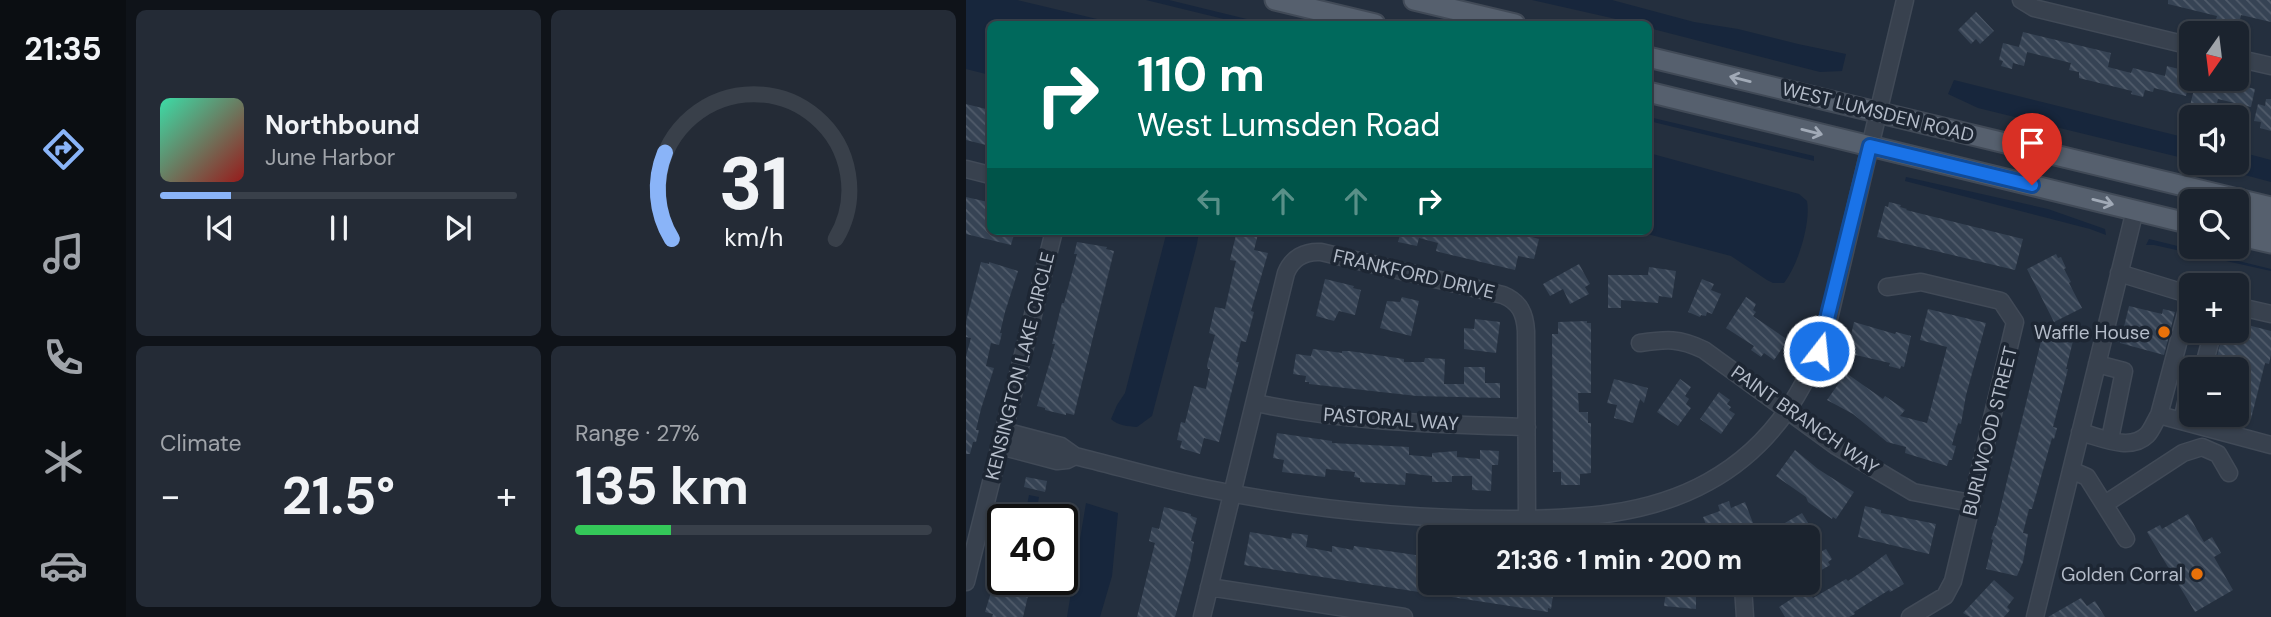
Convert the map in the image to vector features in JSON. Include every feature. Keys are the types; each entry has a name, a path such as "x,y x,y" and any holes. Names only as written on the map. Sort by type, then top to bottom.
{"main road":[{"path":"1275,0 1362,21"},
{"path":"1414,0 1502,21"},
{"name":"WEST LUMSDEN ROAD","path":"1652,58 2271,207"},
{"name":"WEST LUMSDEN ROAD","path":"1652,93 2179,221"},
{"path":"2249,220 2271,225"},
{"path":"2249,238 2271,243"}],"street":[{"path":"1002,439 1058,461 1075,456 1232,494 1408,515 1527,519 1616,513 1652,505 1708,483 1746,457 1766,436 1788,410 1811,372 1827,327 1905,0"},
{"path":"2021,0 2034,8 2179,44"},
{"path":"2249,61 2271,66"},
{"path":"966,169 987,174"},
{"path":"2035,617 2135,210"},
{"name":"KENSINGTON LAKE CIRCLE","path":"966,582 1053,235"},
{"name":"FRANKFORD DRIVE","path":"1232,494 1289,267 1303,255 1321,252 1503,295 1520,307 1526,326 1527,519"},
{"path":"2080,432 2131,443 2149,434 2159,415 2191,295 2119,273"},
{"name":"BURLWOOD STREET","path":"1887,287 1921,282 2001,301 2015,322 1953,581 1945,596 1910,617"},
{"path":"2249,309 2271,314"},
{"name":"PAINT BRANCH WAY","path":"1640,344 1668,339 1704,350 1836,446 1913,492 1971,503"},
{"path":"2097,364 2124,371 2110,439"},
{"name":"PASTORAL WAY","path":"1256,403 1357,419 1424,424 1527,426"},
{"path":"2159,415 2179,420"},
{"path":"2205,427 2271,444"},
{"path":"2105,504 2183,453 2202,447 2218,454 2229,473"},
{"path":"2071,470 2087,477 2126,539"},
{"path":"1202,617 1232,494"},
{"path":"1209,587 1404,617"},
{"path":"1744,595 1745,617"}],"water":[{"path":"966,0 1017,0 1105,21 987,21 987,74 966,69"},
{"path":"1146,0 1169,0 1255,21 1232,21"},
{"path":"1532,0 1612,0 1694,22 1738,29 1846,54 1842,71 1820,72 1652,29 1652,21 1625,21"},
{"path":"1954,80 2179,136 2179,157 1978,108 1948,94"},
{"path":"1652,118 1814,156 1814,161 1652,122"},
{"path":"1652,154 1799,194 1807,201 1807,221 1802,244 1784,283 1767,280 1731,256 1651,235"},
{"path":"2249,154 2271,160 2271,182 2245,175 2249,175"},
{"path":"1906,177 2048,209 2105,229 2106,235 1905,181"},
{"path":"1166,235 1198,235 1152,416 1137,427 1123,425 1111,419 1125,393"},
{"path":"2149,239 2179,246 2179,251 2154,245 2146,245"},
{"path":"2217,259 2230,259 2271,271"},
{"path":"1029,495 1039,497 1038,504 1027,504"},
{"path":"1086,503 1118,513 1112,576 1100,617 1067,617 1071,595 1078,595 1078,551"}],"building":[{"path":"2168,0 2271,0 2271,22 2241,15 2240,21 2216,21 2217,16 2168,4"},
{"path":"1976,12 1994,31 1980,44 1976,39 1971,44 1958,30"},
{"path":"2023,32 2111,53 2108,67 2131,73 2133,68 2165,76 2167,66 2179,69 2179,91 2187,91 2186,96 2154,88 2153,92 2145,90 2143,97 2131,94 2132,91 2079,78 2079,72 2069,70 2071,63 2027,52 2024,66 2013,63 2012,69 2001,66 2003,61 1999,60 2003,43 2019,47"},
{"path":"2255,89 2251,107 2218,99 2217,105 2190,105 2194,91 2209,93"},
{"path":"2266,99 2271,99 2271,131 2260,128 2261,122 2254,121 2258,104 2265,106"},
{"path":"966,104 987,109 987,145 966,140"},
{"path":"966,197 987,202 987,235 1014,235 1011,245 966,234"},
{"path":"1889,202 1901,205 1900,207 1906,210 2023,239 2015,270 1877,237 1885,206 1888,207"},
{"path":"1236,235 1258,235 1254,250 1268,253 1251,311 1254,312 1246,342 1241,341 1236,362 1239,362 1219,442 1204,438 1200,454 1180,448 1182,441 1177,440 1181,422 1185,423 1194,386 1206,389 1210,369 1207,365 1215,335 1209,333 1215,307 1225,309 1236,261 1230,260"},
{"path":"1400,235 1532,235 1539,239 1534,259 1518,256 1515,270 1436,251 1438,243 1419,238 1417,246 1398,242"},
{"path":"1077,242 1107,247 1106,249 1114,251 1074,415 1066,415 1037,406 1077,254 1074,254"},
{"path":"2056,254 2058,258 2061,257 2071,282 2069,283 2082,308 2054,322 2027,269"},
{"path":"981,262 1018,271 1005,312 999,345 991,343 986,366 994,368 981,409 976,442 973,442 970,454 966,454 966,356 971,338 966,337 966,322"},
{"path":"1579,264 1590,284 1585,287 1589,294 1570,304 1563,289 1550,296 1543,284"},
{"path":"1649,267 1676,271 1672,298 1659,296 1658,303 1621,300 1621,308 1608,308 1608,275 1648,275"},
{"path":"1325,279 1361,290 1355,315 1339,311 1334,321 1316,316"},
{"path":"1702,279 1714,284 1711,290 1721,294 1712,314 1707,312 1706,316 1700,317 1688,312"},
{"path":"1402,297 1419,301 1411,336 1380,328 1387,301 1400,302"},
{"path":"1746,297 1756,304 1753,316 1788,340 1774,360 1764,353 1761,357 1751,350 1754,346 1726,328"},
{"path":"2129,306 2162,314 2163,309 2175,312 2164,355 2120,343"},
{"path":"1928,309 1986,323 1966,395 1961,424 1958,423 1952,445 1956,446 1947,466 1905,453 1906,447 1887,442 1853,414 1827,400 1846,373 1883,399 1885,396 1905,410 1900,416 1927,423 1947,347 1920,340"},
{"path":"1475,319 1500,322 1496,353 1464,349 1464,328 1474,329"},
{"path":"1558,322 1591,323 1591,393 1578,393 1579,412 1588,412 1588,423 1591,423 1591,473 1580,474 1580,485 1561,485 1561,472 1553,472 1552,334 1558,334"},
{"path":"1854,322 1911,336 1904,367 1901,366 1900,369 1889,366 1890,363 1847,353"},
{"path":"2249,325 2271,331 2269,364 2265,363 2251,419 2249,357 2217,357 2220,343 2249,343"},
{"path":"2043,333 2073,341 2053,427 2057,428 2032,509 2029,509 2023,533 2028,534 2023,562 2017,576 1986,569 1993,540 1991,539"},
{"path":"1313,349 1342,353 1349,351 1404,359 1404,362 1424,362 1425,358 1445,359 1444,384 1464,384 1464,367 1485,367 1485,383 1500,383 1500,398 1417,396 1309,384 1305,382 1306,376 1293,374 1296,354 1311,356"},
{"path":"1614,379 1648,388 1644,403 1640,399 1633,423 1614,418 1617,405 1607,403"},
{"path":"1680,379 1691,387 1685,396 1689,399 1686,404 1691,408 1678,426 1657,412"},
{"path":"1719,392 1730,400 1727,404 1731,407 1729,410 1735,414 1721,434 1700,419"},
{"path":"1277,433 1332,443 1409,447 1409,455 1432,457 1432,453 1457,451 1457,457 1480,459 1480,450 1499,451 1498,465 1492,465 1491,491 1472,490 1472,476 1452,476 1452,482 1432,482 1432,476 1406,473 1405,485 1360,482 1360,478 1354,477 1355,472 1326,469 1325,477 1282,472 1284,460 1273,458"},
{"path":"1795,450 1818,469 1854,492 1836,519 1808,502 1806,497 1776,476"},
{"path":"1026,477 1047,481 1045,492 1024,487"},
{"path":"1729,501 1731,508 1745,502 1754,525 1706,525 1703,517 1720,511 1718,505"},
{"path":"1865,506 1881,510 1881,513 1936,524 1929,554 1858,537"},
{"path":"1164,507 1197,518 1191,541 1194,542 1190,563 1175,617 1137,617 1155,543 1149,541 1152,527 1159,529"},
{"path":"1802,513 1809,525 1782,525"},
{"name":"Golden Corral","path":"2188,514 2204,542 2212,537 2221,553 2214,557 2233,590 2195,612 2147,532 2160,525 2162,529"},
{"path":"1250,532 1291,539 1292,533 1308,535 1306,547 1332,552 1332,546 1353,550 1354,546 1418,555 1418,592 1244,565"},
{"path":"1820,548 1822,551 1826,549 1832,559 1828,562 1830,565 1820,571"},
{"path":"1886,554 1904,584 1890,592 1889,590 1849,617 1785,617 1779,607 1798,595 1811,595 1813,598 1820,595 1863,571"},
{"path":"1994,580 2014,598 2004,617 1970,617 1963,613"},
{"path":"990,595 1028,595 1023,617 992,617 993,614 985,612"},
{"path":"1438,595 1553,595 1548,612"},
{"path":"1665,595 1696,595 1696,609 1664,606"},
{"path":"2081,598 2087,606 2095,601 2105,617 2048,617"}],"place":[{"name":"Waffle House","path":"2164,332"},
{"name":"Golden Corral","path":"2197,574"}],"route":[{"path":"1819,351 1870,146 2032,185"}]}
